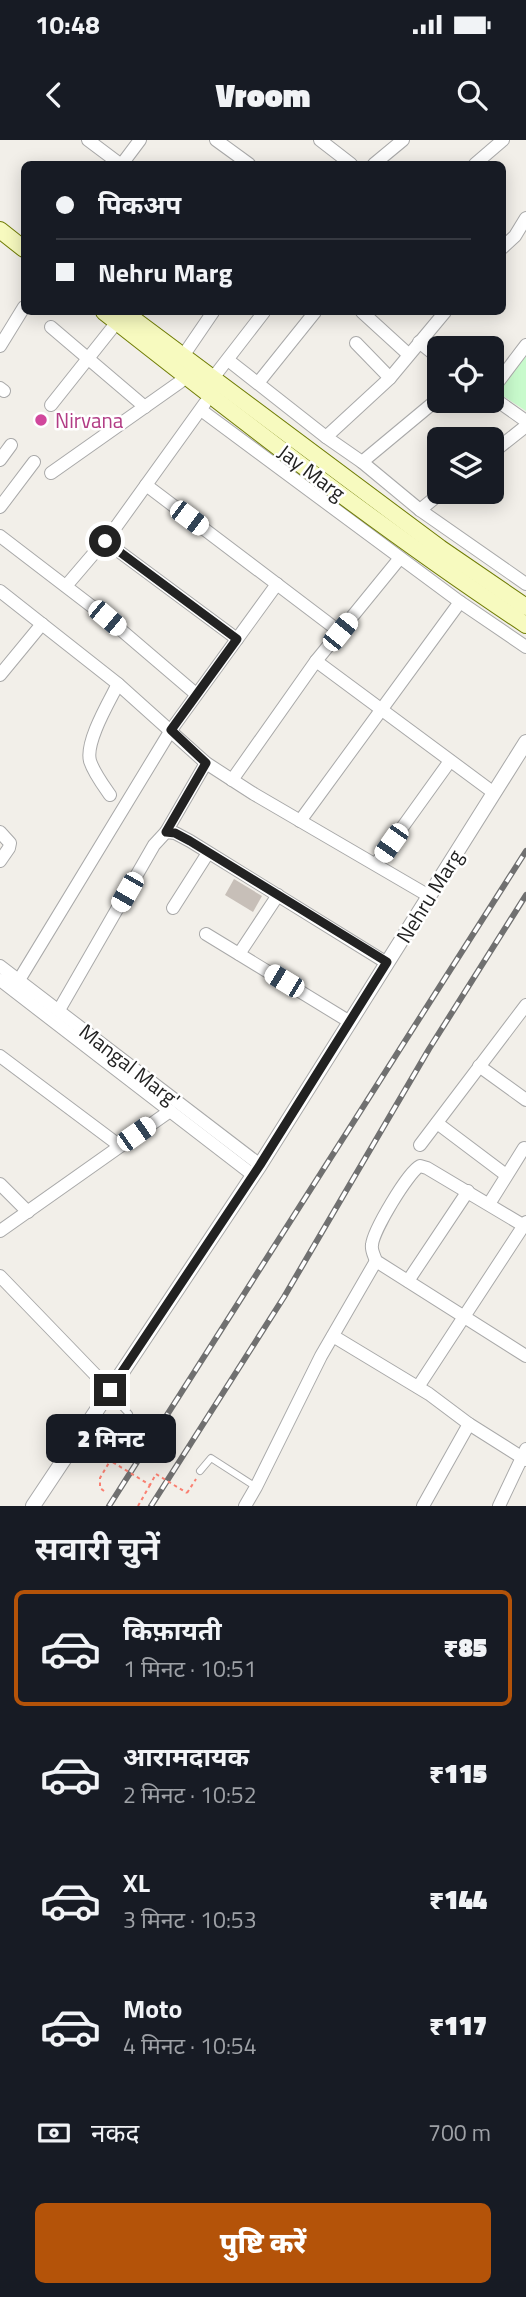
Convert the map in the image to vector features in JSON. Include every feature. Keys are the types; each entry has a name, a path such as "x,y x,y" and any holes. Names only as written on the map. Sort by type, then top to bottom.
{"main road":[{"path":"2,227 21,235"},
{"path":"2,227 21,246"},
{"name":"Jay Marg","path":"115,315 183,356 213,378 220,397 425,556 526,625"},
{"name":"Jay Marg","path":"115,315 187,375 526,607"}],"street":[{"path":"88,140 117,161"},
{"path":"123,161 140,140"},
{"path":"216,140 245,161"},
{"path":"320,140 347,161"},
{"path":"378,161 403,140"},
{"path":"478,161 503,140"},
{"path":"506,244 515,236 526,218"},
{"path":"515,236 526,243"},
{"path":"0,346 21,312"},
{"path":"51,405 115,315"},
{"path":"183,356 211,315"},
{"path":"213,378 262,315"},
{"path":"258,383 313,315"},
{"path":"365,315 408,354"},
{"path":"326,437 390,378 442,315"},
{"path":"51,327 145,407"},
{"path":"419,342 427,348"},
{"path":"356,343 390,378"},
{"path":"504,374 526,345"},
{"path":"228,360 362,462 420,510 526,584"},
{"path":"51,473 180,383 187,375"},
{"path":"66,586 105,541 201,410 220,397"},
{"path":"504,405 526,421"},
{"path":"362,462 427,408"},
{"path":"201,410 460,603 526,647"},
{"path":"504,443 526,426"},
{"path":"0,460 12,445"},
{"path":"0,507 34,463"},
{"path":"146,485 340,632"},
{"path":"420,510 427,504"},
{"path":"0,536 107,618 197,694"},
{"path":"105,541 237,639"},
{"path":"232,780 316,661 400,558"},
{"path":"19,980 171,730 277,584"},
{"path":"0,591 118,684 206,763 429,896"},
{"path":"300,821 460,603"},
{"path":"0,676 43,624"},
{"path":"316,661 494,793"},
{"path":"110,795 93,768 90,754 96,731 118,684"},
{"name":"Nehru Marg","path":"33,1506 257,1170 526,742"},
{"path":"376,864 450,761"},
{"path":"59,1010 154,845 166,832 206,763"},
{"path":"0,832 9,842 9,848 0,861"},
{"path":"166,832 175,833 387,962"},
{"path":"173,908 208,853"},
{"path":"239,954 278,895"},
{"path":"206,934 350,1022"},
{"name":"Mangal Marg'","path":"0,965 257,1170"},
{"path":"0,980 170,1111 257,1170"},
{"path":"420,1145 526,1005"},
{"path":"0,1056 120,1146"},
{"path":"479,1066 526,1100"},
{"path":"0,1231 170,1111"},
{"path":"437,1123 506,1175"},
{"path":"489,1204 524,1148"},
{"path":"418,1387 463,1316 525,1225 427,1168 419,1166 414,1169 376,1233 371,1248 376,1261 408,1281 463,1316 526,1356"},
{"path":"0,1184 28,1212"},
{"path":"408,1281 468,1191"},
{"path":"245,1506 332,1336 376,1261"},
{"path":"0,1276 110,1390"},
{"path":"332,1336 418,1387 469,1424 525,1455 499,1506"},
{"path":"424,1506 469,1424"}],"lane":[{"path":"110,1390 129,1414 115,1434"},
{"path":"200,1471 211,1458 256,1487"}],"path":[{"path":"115,1434 101,1455 150,1485"},
{"path":"104,1491 100,1488 100,1479 110,1461"},
{"path":"138,1506 156,1474 187,1493 200,1471"}],"green space":[{"path":"526,356 526,411 504,397 504,383"}],"building":[{"path":"234,879 262,896 253,912 225,895"}],"railway":[{"path":"109,1506 526,851"},
{"path":"151,1506 284,1297 429,1049 526,895"}],"place":[{"name":"Nirvana","path":"41,420"}],"route":[{"path":"105,541 237,639 171,730 206,763 166,832 175,833 190,841 387,962 260,1165 110,1390"}]}
